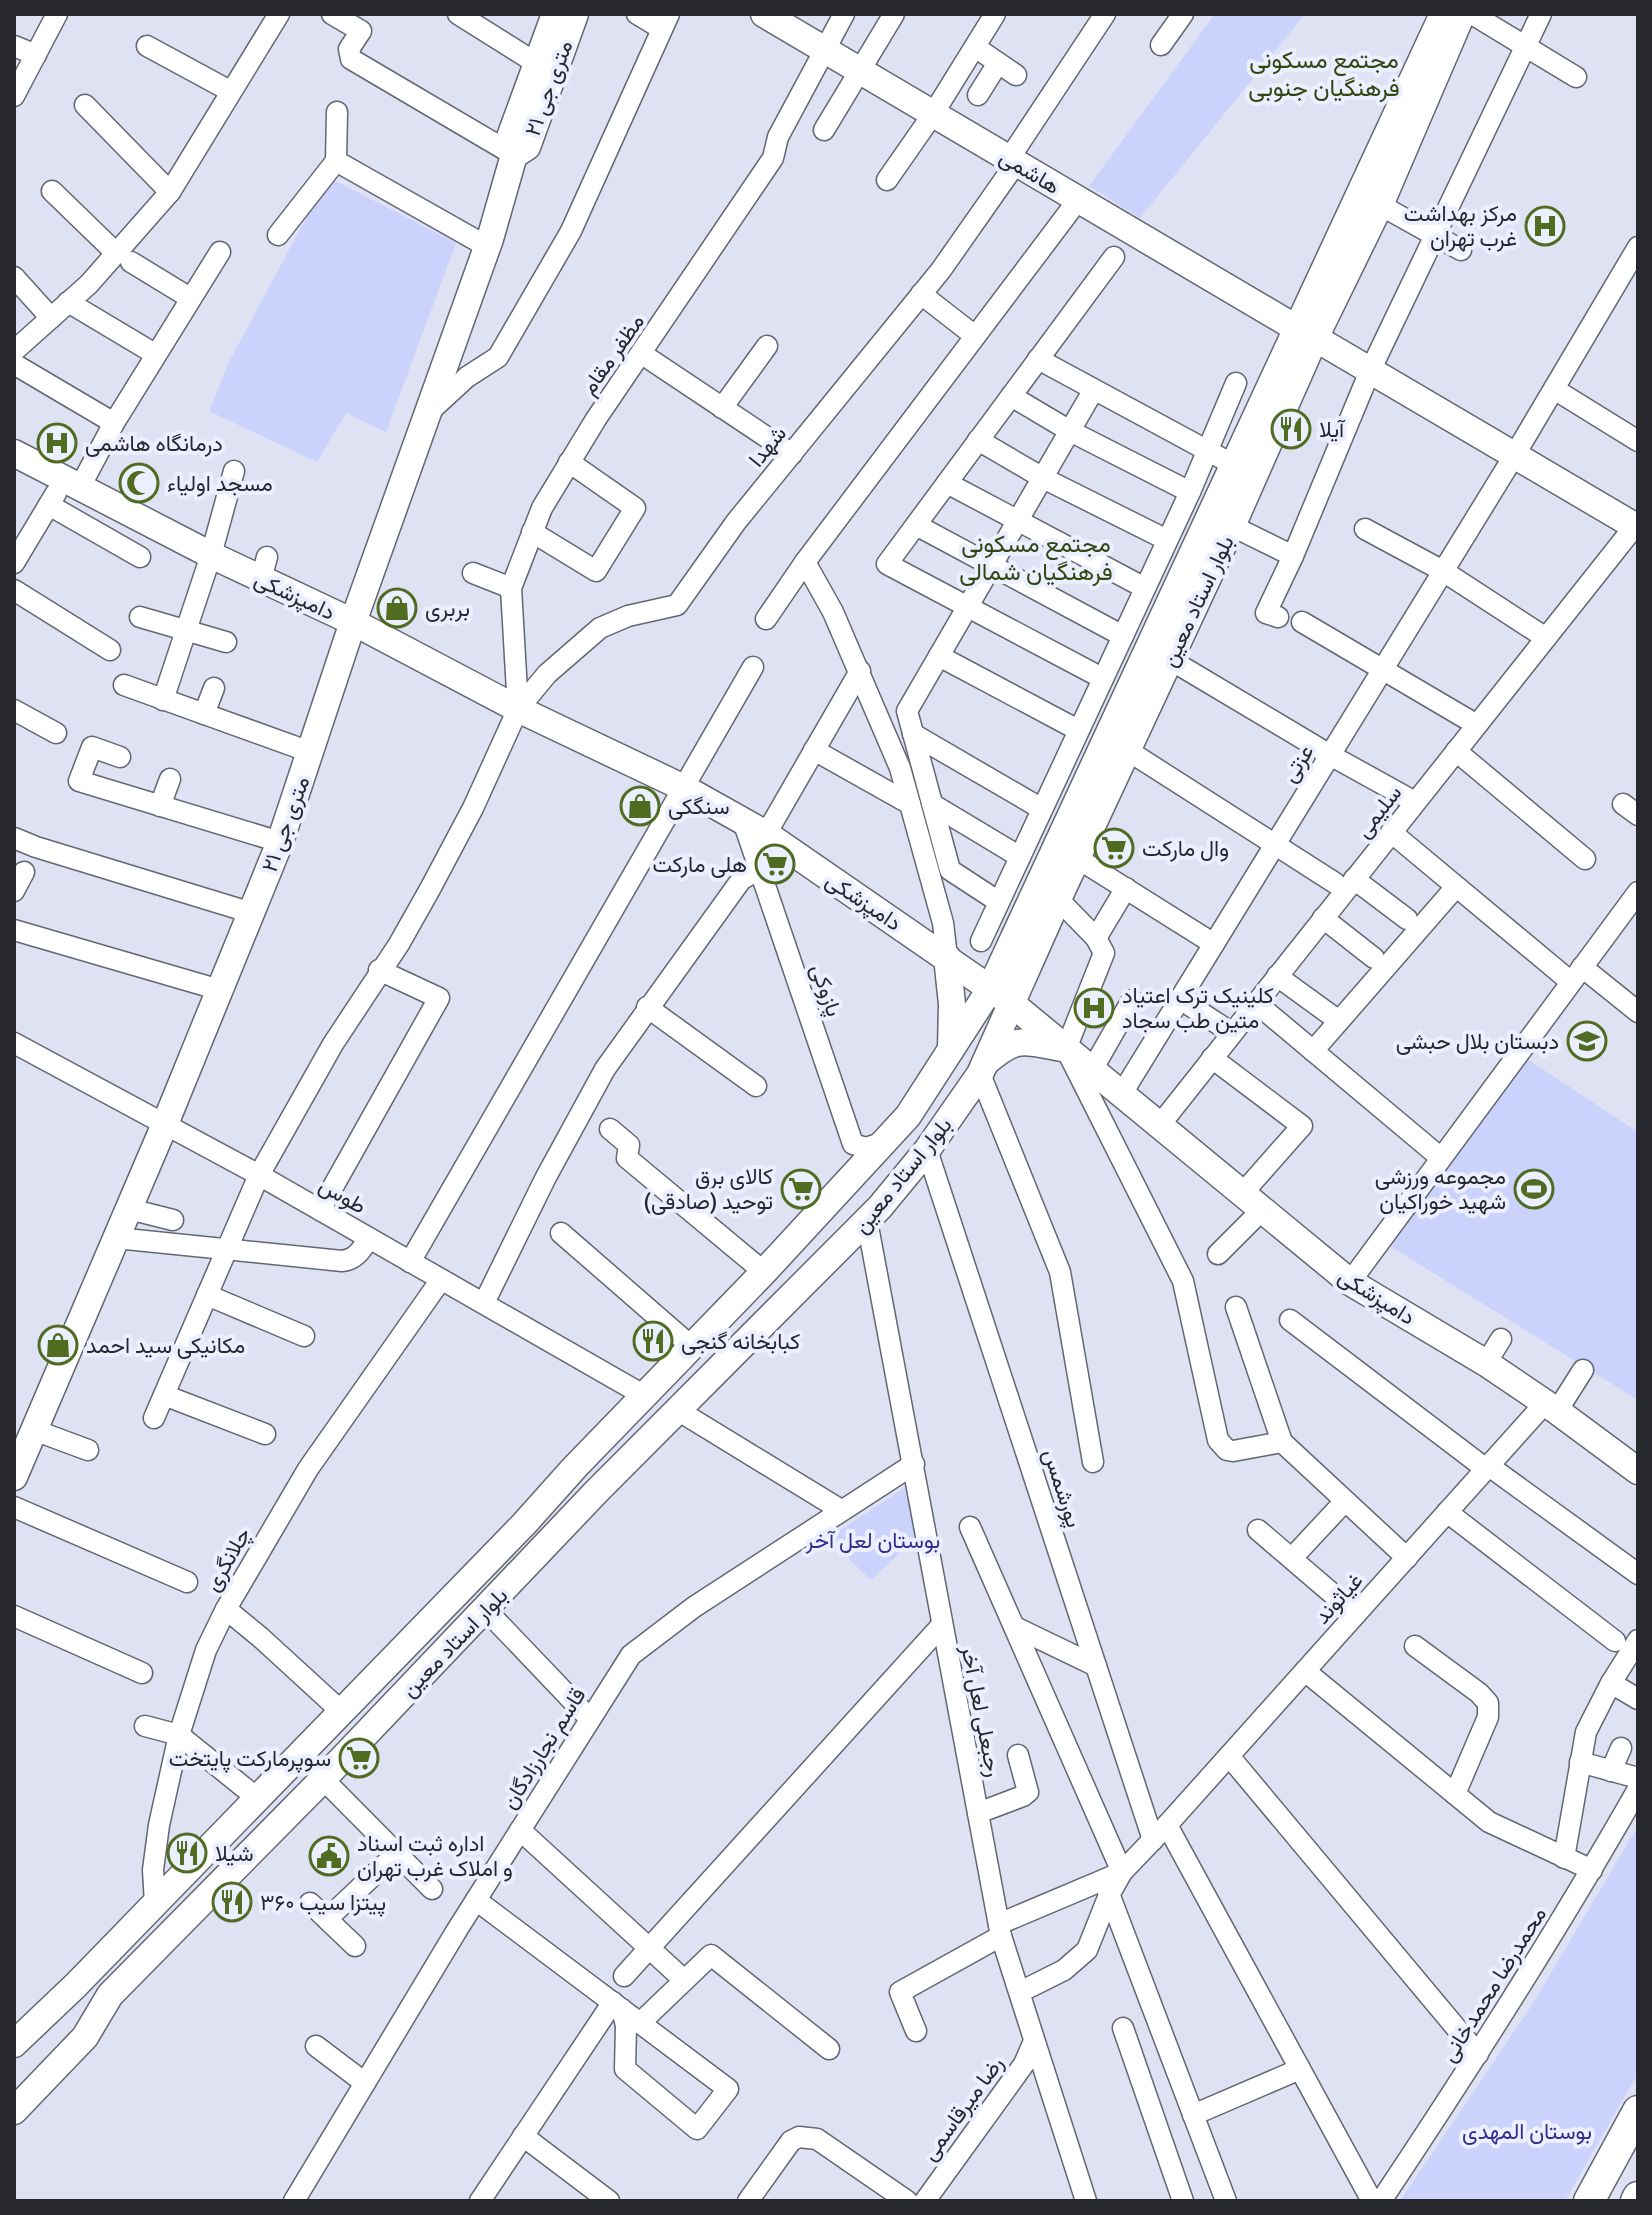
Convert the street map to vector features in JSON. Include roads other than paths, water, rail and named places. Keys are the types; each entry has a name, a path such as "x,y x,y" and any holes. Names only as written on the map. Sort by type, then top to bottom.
{"highway":[{"path":"1589,2201 1638,2111"}],"main road":[{"name":"۲۱ متری جی","path":"545,67 555,14"},
{"name":"۲۱ متری جی","path":"14,1477 165,1124 280,842 353,622 488,247 514,155 510,137 575,14"},
{"name":"هاشمی","path":"764,14 1514,456 1637,525"},
{"name":"بلوار استاد معین","path":"14,2044 76,1985 342,1712 764,1272 908,1116 951,1053 1001,996 1058,899 1066,852 1127,750 1232,526 1306,333 1443,14"},
{"name":"بلوار استاد معین","path":"14,2111 85,2037 110,1995 323,1779 596,1492 867,1221 927,1150 983,1069 1001,996 1234,465 1380,205 1462,14"},
{"name":"دامپزشکی","path":"14,453 211,555 264,568 353,622 518,709 684,788 766,834 1001,996 1350,1282 1486,1363 1638,1471"},
{"path":"947,957 952,1012 951,1053"},
{"path":"983,1069 1004,1047 1017,1042 1066,1049"},
{"path":"908,1116 925,1106 936,1108 938,1120 927,1150"},
{"path":"575,1467 566,1480 566,1494 580,1500 596,1492"},
{"path":"524,1524 538,1520 549,1530 540,1551"},
{"path":"14,2063 62,2014 76,1985"},
{"path":"14,2089 110,1995"}],"street":[{"path":"14,96 57,14"},
{"path":"332,14 361,31 349,53 351,59 514,155"},
{"path":"458,14 545,67"},
{"path":"429,412 467,377 498,357 571,231 666,22 637,14"},
{"name":"مظفر مقام","path":"518,709 511,588 542,508 569,462 773,158 778,137 844,14"},
{"path":"824,130 894,14"},
{"path":"887,180 933,114 995,14"},
{"name":"شهدا","path":"518,709 540,680 600,628 628,616 677,605 736,522 941,270 1105,14"},
{"path":"1161,45 1183,14"},
{"path":"1472,14 1576,77"},
{"path":"1278,617 1266,613 1370,371 1541,14"},
{"path":"14,351 68,302 124,258 170,192 271,17"},
{"path":"14,46 36,55"},
{"path":"147,46 230,91"},
{"path":"975,47 1016,75"},
{"path":"978,95 998,63"},
{"path":"85,105 170,192"},
{"path":"278,235 336,161 337,112"},
{"path":"336,161 488,247"},
{"path":"52,191 124,258 190,298"},
{"path":"766,619 805,562 1078,200"},
{"path":"1380,205 1461,250"},
{"name":"عزتی","path":"1121,1095 1514,456 1638,247"},
{"path":"14,563 49,505 72,483 114,423 220,252"},
{"path":"1102,678 887,564 1114,257"},
{"path":"14,277 51,318"},
{"path":"921,294 975,336"},
{"path":"68,302 155,354"},
{"path":"722,408 767,346"},
{"path":"642,354 792,454"},
{"path":"1038,359 1234,465"},
{"path":"14,364 114,423"},
{"path":"981,941 1190,492 1236,383"},
{"path":"1554,389 1638,441"},
{"path":"999,902 950,870 907,711 1093,391"},
{"path":"1011,396 1070,431 1190,492"},
{"path":"978,440 1043,478 1167,540"},
{"path":"532,532 596,571 635,508 569,462"},
{"path":"163,700 211,555 234,471"},
{"path":"947,483 1145,588"},
{"path":"49,505 140,557"},
{"path":"916,525 1123,636"},
{"name":"سلیمی","path":"1159,1126 1323,918 1344,881 1391,832 1637,525"},
{"path":"1232,526 1293,556"},
{"path":"1365,529 1443,571 1546,638"},
{"path":"805,562 833,612 900,768 943,923 947,957"},
{"path":"473,573 511,588"},
{"path":"14,590 110,650"},
{"path":"140,617 226,642"},
{"path":"1302,622 1477,725"},
{"path":"939,656 1078,730"},
{"path":"1169,659 1415,802"},
{"path":"410,1262 753,667"},
{"path":"766,834 860,671"},
{"path":"124,685 310,752"},
{"path":"204,714 214,688"},
{"path":"154,1418 259,1175 333,1044 399,944 473,808 518,709"},
{"path":"14,710 56,733"},
{"path":"913,734 1042,809"},
{"path":"120,757 92,747 79,781 280,842"},
{"path":"814,750 910,804"},
{"path":"1127,750 1275,845 1407,919"},
{"path":"1456,751 1585,859"},
{"path":"160,806 170,779"},
{"path":"932,804 1020,857"},
{"name":"پازوکی","path":"743,821 853,1144 866,1148 884,1142"},
{"path":"1391,832 1455,888 1577,975 1638,1012"},
{"path":"14,838 252,913"},
{"path":"1066,852 1214,944"},
{"path":"14,891 24,872"},
{"path":"484,1303 595,1086 647,1007 741,880 754,872 762,875"},
{"path":"1096,938 1126,888"},
{"path":"1313,1051 1455,888"},
{"path":"1350,1282 1638,892"},
{"path":"1058,899 1096,938 1104,953 1066,1049 1183,1281 1218,1440 1227,1450 1233,1451 1282,1442"},
{"path":"1323,918 1374,958"},
{"path":"14,930 220,990"},
{"path":"320,1210 439,998 379,970"},
{"path":"1277,976 1339,1021"},
{"path":"1180,999 1232,1033"},
{"path":"1092,1070 1132,1000"},
{"path":"1256,1003 1441,1158"},
{"path":"647,1007 756,1086"},
{"name":"طوس","path":"15,1047 259,1175 645,1396"},
{"path":"1212,1058 1302,1126 1218,1254"},
{"path":"983,1069 1060,1272 1093,1462"},
{"path":"610,1129 629,1145 627,1158 764,1272"},
{"name":"پورشمس","path":"927,1150 1096,1666 1160,1833 1300,2069 1372,2201"},
{"path":"129,1209 173,1220"},
{"name":"رجبعلی لعل آخر","path":"867,1221 1000,1930 1086,2201"},
{"path":"561,1233 692,1347"},
{"path":"116,1238 350,1260 369,1238"},
{"name":"چلانگری","path":"155,1903 155,1854 179,1735 206,1650 226,1609 308,1469 440,1281"},
{"path":"207,1295 304,1336"},
{"path":"1236,1307 1282,1442 1407,1558"},
{"path":"1290,1320 1487,1467 1638,1574"},
{"path":"1486,1363 1501,1339"},
{"name":"غیاثوند","path":"1111,1882 1160,1833 1487,1467 1551,1407 1583,1370"},
{"path":"164,1395 265,1434"},
{"path":"679,1411 841,1510"},
{"path":"34,1430 88,1450"},
{"name":"قاسم نجارزادگان","path":"295,2201 476,1900 636,1649 914,1464"},
{"path":"1292,1558 1345,1501"},
{"path":"14,1507 187,1582"},
{"path":"1447,1512 1615,1641"},
{"path":"970,1527 1017,1628 1226,2201"},
{"path":"1258,1530 1356,1614"},
{"path":"226,1609 342,1712"},
{"path":"485,1609 590,1719"},
{"path":"14,1616 142,1673"},
{"path":"624,1976 941,1626"},
{"path":"1017,1628 1096,1666"},
{"path":"1564,1858 1586,1732 1638,1640"},
{"path":"1415,1646 1488,1703 1488,1717 1455,1794"},
{"path":"1305,1671 1505,1831 1592,1870"},
{"path":"1611,1683 1638,1699"},
{"path":"882,1692 897,1708"},
{"path":"145,1726 179,1735 257,1798"},
{"path":"1611,1771 1621,1748"},
{"path":"978,1813 1028,1792 1018,1755"},
{"path":"1229,1756 1478,2054"},
{"path":"1580,1762 1638,1778"},
{"path":"323,1779 432,1889"},
{"name":"محمدرضا محمدخانی","path":"1381,2201 1478,2054 1592,1870 1638,1789"},
{"path":"520,1830 684,1980"},
{"path":"327,1919 397,1853"},
{"path":"916,2031 900,1992 1000,1930 1111,1882"},
{"path":"1020,1992 1064,1970 1087,1950 1111,1882"},
{"path":"476,1900 728,2089 697,2129 625,2069 626,2026 617,2006"},
{"path":"310,1903 355,1946"},
{"path":"640,2023 711,1955 829,2049"},
{"path":"480,2201 617,2006"},
{"path":"1123,2028 1183,2201"},
{"name":"رضا میرقاسمی","path":"925,2201 1024,2064 1034,2041"},
{"path":"316,2046 365,2083"},
{"path":"1142,2084 1176,2069"},
{"path":"1193,2115 1300,2069"},
{"path":"523,2136 609,2201"},
{"path":"748,2201 791,2141 809,2136 907,2201"}],"place":[{"name":"مرکز بهداشت غرب تهران","path":"1545,226"},
{"name":"آیلا","path":"1291,429"},
{"name":"درمانگاه هاشمی","path":"57,443"},
{"name":"مسجد اولیاء","path":"139,483"},
{"name":"بربری","path":"397,608"},
{"name":"سنگکی","path":"640,806"},
{"name":"وال مارکت","path":"1114,848"},
{"name":"هلی مارکت","path":"775,864"},
{"name":"کلینیک ترک اعتیاد متین طب سجاد","path":"1094,1008"},
{"name":"دبستان بلال حبشی","path":"1587,1041"},
{"name":"کالای برق توحید (صادقی)","path":"801,1189"},
{"name":"مجموعه ورزشی شهید خوراکیان","path":"1534,1189"},
{"name":"کبابخانه گنجی","path":"653,1341"},
{"name":"مکانیکی سید احمد","path":"58,1345"},
{"name":"سوپرمارکت پایتخت","path":"359,1758"},
{"name":"شیلا","path":"187,1853"},
{"name":"اداره ثبت اسناد و املاک غرب تهران","path":"329,1856"},
{"name":"پیتزا سیب ۳۶۰","path":"232,1902"}],"district":[{"name":"مجتمع مسکونی فرهنگیان جنوبی","path":"1324,74"},
{"name":"مجتمع مسکونی فرهنگیان شمالی","path":"1036,558"}],"park label":[{"name":"بوستان لعل آخر","path":"873,1540"},
{"name":"بوستان المهدی","path":"1527,2131"}]}
